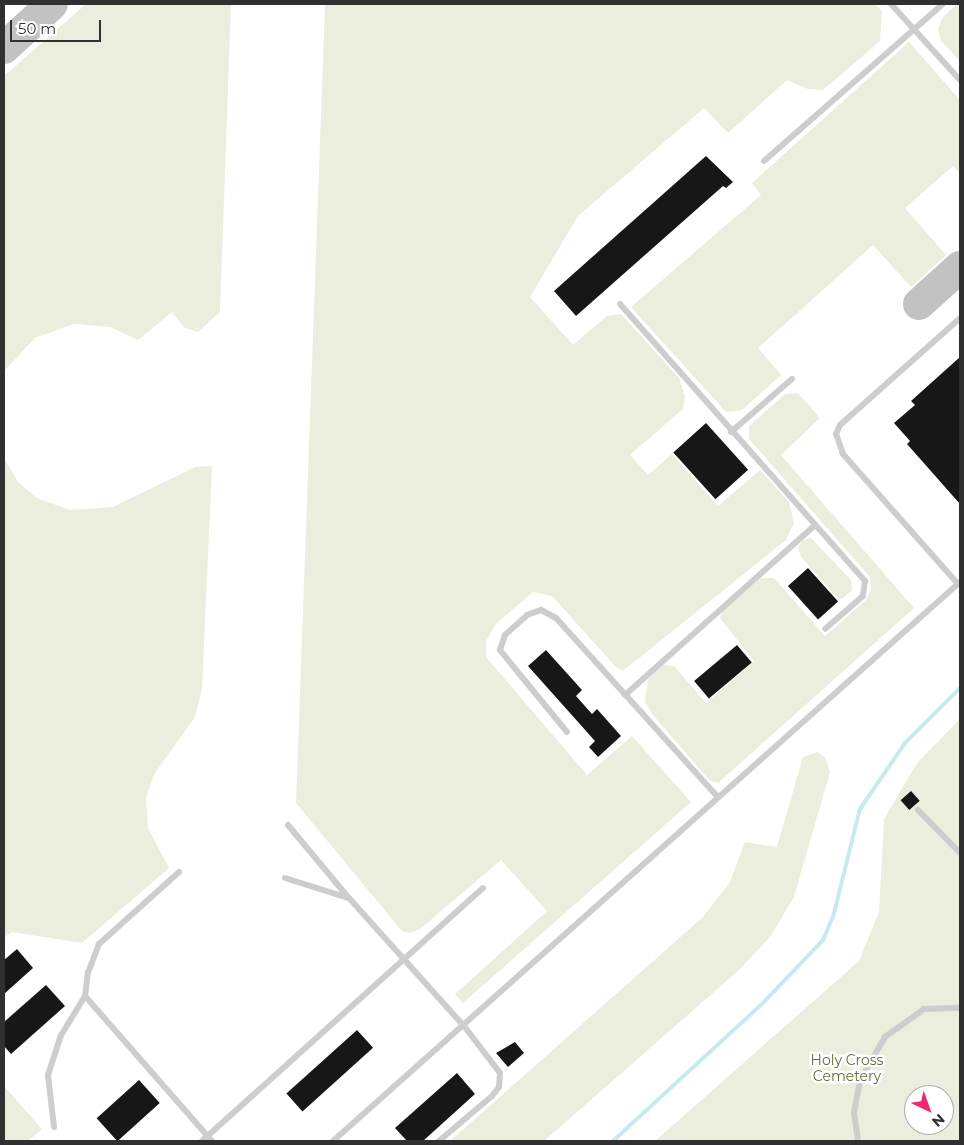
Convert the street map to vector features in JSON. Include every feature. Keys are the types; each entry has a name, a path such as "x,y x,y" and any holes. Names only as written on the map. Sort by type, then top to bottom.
{"lane":[{"path":"891,4 916,29 960,80"},
{"path":"764,161 943,4"},
{"path":"620,304 815,525 866,586 863,596 825,629"},
{"path":"333,1141 464,1026 717,796 959,583 843,454 836,434 840,425 960,318"},
{"path":"731,432 792,379"},
{"path":"625,695 815,525"},
{"path":"566,732 500,650 505,635 527,615 541,610 556,618 717,796"},
{"path":"918,810 960,853"},
{"path":"288,826 402,959 464,1026 502,1079 492,1096 439,1141"},
{"path":"54,1127 48,1074 60,1037 85,996 88,972 100,944 180,872"},
{"path":"285,878 349,898"},
{"path":"202,1141 210,1139 402,959 483,888"},
{"path":"85,996 210,1139"},
{"path":"858,1141 854,1112 860,1080 885,1036 924,1009 960,1008"}],"green space":[{"path":"86,4 231,4 220,312 198,332 185,328 172,312 138,340 110,327 74,324 35,338 4,371 4,76"},
{"path":"325,4 875,4 882,11 880,41 823,90 808,89 787,80 728,133 704,108 578,216 530,297 573,345 607,316 621,314 679,378 685,396 683,409 630,455 648,475 672,454 718,506 760,470 789,502 794,523 786,540 623,671 616,667 552,596 533,592 496,624 486,641 486,657 587,775 632,736 691,802 463,1003 455,994 547,911 501,860 420,929 410,933 402,931 296,803"},
{"path":"957,4 960,4 960,61 941,41 938,29 943,17"},
{"path":"909,42 960,100 960,173 953,166 905,208 946,255 911,287 873,245 758,348 781,375 742,410 726,412 631,307 761,195 752,183"},
{"path":"798,393 820,418 781,455 914,608 718,783 710,781 653,715 645,702 648,679 663,665 674,666 706,703 754,661 720,618 722,612 761,578 774,578 825,636 865,601 871,590 870,577 749,439 749,426 785,394"},
{"path":"4,458 18,482 37,498 70,510 113,507 195,467 212,466 202,689 195,717 155,773 146,797 148,828 169,868 82,943 11,932 4,938"},
{"path":"811,538 851,580 852,590 842,599 837,598 801,557 798,548 803,540"},
{"name":"Holy Cross Cemetery","path":"960,719 960,1141 655,1141 859,961 879,912 884,819 917,763"},
{"path":"817,752 825,757 830,772 794,897 770,937 739,970 544,1141 450,1141 703,917 730,882 745,842 777,847 803,757"},
{"path":"4,1086 42,1129 28,1141 4,1141"}],"building":[{"path":"706,156 733,182 726,188 723,186 576,316 554,291"},
{"path":"960,357 960,504 907,444 910,441 894,423 915,405 911,401"},
{"path":"706,423 748,470 715,499 673,452"},
{"path":"808,568 838,601 818,620 788,586"},
{"path":"737,645 752,663 709,699 694,681"},
{"path":"546,650 582,690 576,696 592,714 597,709 621,736 598,757 589,747 595,741 528,666"},
{"path":"911,791 920,801 909,810 901,800"},
{"path":"17,949 33,968 4,994 4,960"},
{"path":"46,985 65,1006 11,1054 4,1046 4,1022"},
{"path":"357,1030 373,1048 302,1111 286,1094"},
{"path":"515,1042 524,1053 508,1067 496,1053"},
{"path":"457,1073 475,1094 423,1141 407,1141 395,1128"},
{"path":"139,1080 160,1103 118,1141 97,1118"}],"waterway":[{"path":"613,1141 762,1004 823,940 833,917 860,809 905,743 960,688"}],"taxiway":[{"path":"4,48 52,4"},
{"path":"919,304 960,267"}]}
